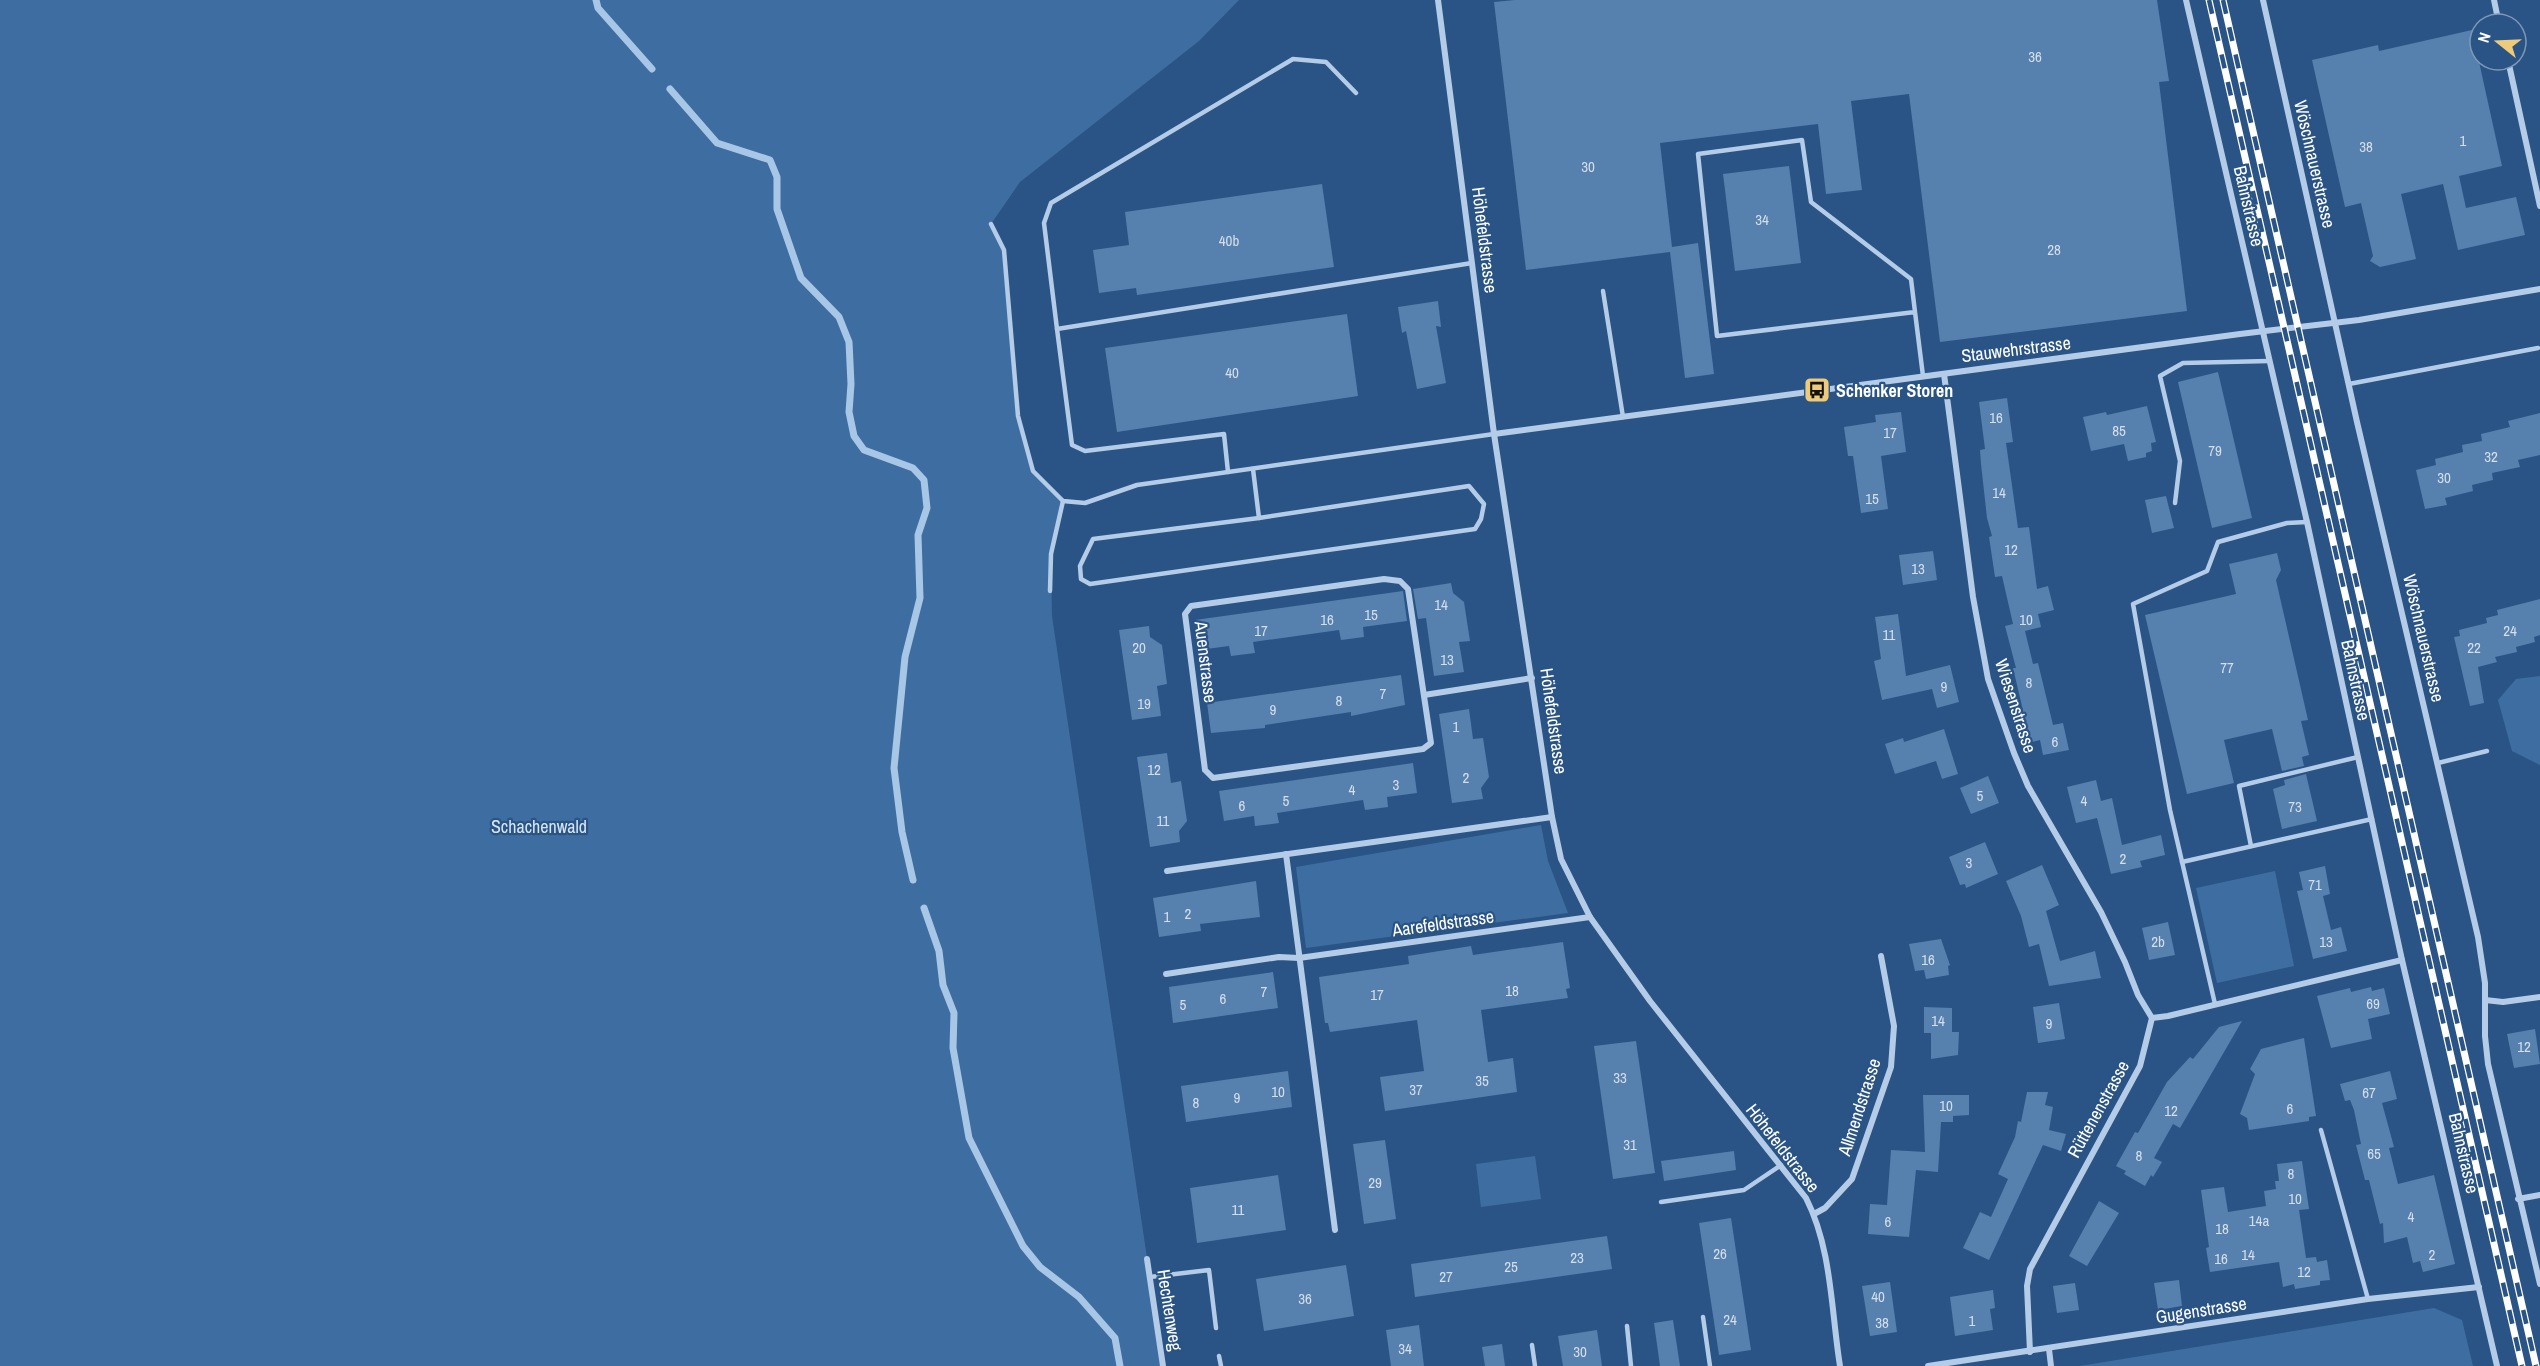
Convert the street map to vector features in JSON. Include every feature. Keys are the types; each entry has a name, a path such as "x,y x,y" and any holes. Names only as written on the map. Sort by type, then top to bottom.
{"street":[{"name":"Höhefeldstrasse","path":"1438,0 1494,434 1552,817 1561,859 1590,917 1650,1001 1806,1198 1814,1214 1822,1242 1840,1366"},
{"name":"Bahnstrasse","path":"2186,0 2307,522 2402,960 2497,1366"},
{"name":"Wöschnauerstrasse","path":"2263,0 2349,384 2478,937 2485,1000 2488,1064 2518,1199 2540,1284"},
{"path":"2511,72 2540,206"},
{"name":"Stauwehrstrasse","path":"1494,434 2359,320 2540,289"},
{"name":"Wiesenstrasse","path":"1944,374 1972,597 1988,679 2028,786 2101,912 2138,995 2152,1018"},
{"name":"Auenstrasse","path":"1384,579 1400,581 1408,590 1424,695 1431,743 1423,749 1213,778 1205,770 1185,614 1191,606 1384,579"},
{"path":"1424,695 1532,678"},
{"path":"1167,871 1552,817"},
{"path":"1286,854 1335,1230"},
{"name":"Aarefeldstrasse","path":"1166,974 1279,957 1299,958 1590,917"},
{"name":"Allmendstrasse","path":"1814,1214 1826,1208 1852,1179 1891,1067 1893,1026 1881,957"},
{"path":"2152,1018 2402,960"},
{"path":"2485,1000 2503,1002 2540,997"},
{"name":"Rüttenenstrasse","path":"2031,1352 2027,1286 2030,1269 2140,1066 2152,1018"},
{"path":"2518,1199 2540,1195"},
{"name":"Hechtenweg","path":"1147,1259 1163,1366"},
{"name":"Gugenstrasse","path":"1928,1366 2368,1299 2480,1287"},
{"path":"2049,1349 2051,1366"}],"lane":[{"path":"1227,472 1224,434 1085,451 1072,445 1044,223 1051,202 1293,59 1326,62 1356,93"},
{"path":"1916,312 1717,336 1698,154 1802,140 1811,202 1911,279 1916,312 1923,376"},
{"path":"991,224 1004,250 1018,416 1033,471 1063,501 1085,503 1137,485 1494,434"},
{"path":"1057,329 1472,262"},
{"path":"1603,291 1623,417"},
{"path":"2349,384 2538,348"},
{"path":"2175,502 2180,461 2160,376 2183,363 2268,357"},
{"path":"1254,469 1258,518"},
{"path":"1469,486 1484,504 1481,519 1475,529 1090,584 1082,579 1080,566 1093,539 1258,518 1469,486"},
{"path":"1050,591 1051,554 1063,501"},
{"path":"2215,1004 2170,810 2133,604 2207,571 2218,542 2287,523 2307,522"},
{"path":"2438,763 2487,751"},
{"path":"2251,846 2239,786 2358,758"},
{"path":"2182,862 2373,819"},
{"path":"2322,1130 2368,1299"},
{"path":"1661,1202 1744,1190 1781,1166"},
{"path":"1150,1277 1209,1270 1216,1329"},
{"path":"1703,1317 1710,1366"},
{"path":"1627,1326 1631,1366"},
{"path":"1532,1345 1535,1366"},
{"path":"1219,1356 1221,1366"}],"green space":[{"name":"Schachenwald","path":"0,0 1239,0 1199,41 1020,182 991,224 1004,250 1018,417 1033,471 1063,501 1051,554 1052,616 1163,1366 0,1366"},
{"path":"2540,676 2540,765 2512,751 2498,700 2516,679"},
{"path":"1541,825 1548,861 1568,913 1306,948 1296,867"},
{"path":"2275,871 2294,966 2217,983 2196,888"},
{"path":"1535,1156 1541,1199 1481,1207 1476,1164"},
{"path":"2434,1308 2462,1320 2473,1366 2080,1366"}],"building":[{"path":"1515,0 2157,0 2169,81 2159,82 2187,311 1940,342 1909,94 1851,101 1862,190 1826,194 1818,124 1660,143 1672,247 1698,243 1714,374 1685,378 1670,252 1526,270 1494,2"},
{"path":"2468,31 2468,72 2481,72 2502,166 2459,176 2466,208 2516,197 2525,235 2458,250 2443,184 2401,194 2416,259 2380,267 2370,261 2373,256 2361,203 2345,207 2312,60 2378,45 2379,51"},
{"path":"1789,166 1801,263 1735,271 1723,174"},
{"path":"1322,184 1334,267 1137,295 1136,288 1099,293 1093,250 1129,245 1125,212"},
{"path":"1438,301 1441,327 1436,326 1446,383 1417,389 1406,331 1402,333 1398,307"},
{"path":"1347,314 1358,396 1117,432 1105,348"},
{"path":"2218,372 2252,518 2212,528 2178,382"},
{"path":"2007,398 2013,442 2006,443 2018,528 2029,527 2037,589 2048,586 2054,610 2038,614 2041,627 2025,631 2033,664 2038,663 2053,725 2063,723 2069,750 2043,755 2040,740 2028,743 2023,724 2026,723 2013,668 2016,668 2005,626 2013,624 2002,576 1995,577 1989,537 1992,536 1987,518 1981,464 1980,450 1985,449 1979,402"},
{"path":"2147,406 2156,442 2151,443 2152,451 2146,453 2146,457 2128,461 2124,444 2091,451 2083,417 2106,412 2107,415"},
{"path":"1901,412 1906,452 1881,456 1888,509 1861,513 1853,456 1848,456 1844,427 1876,422 1875,415"},
{"path":"2540,413 2540,455 2518,460 2520,467 2492,473 2493,480 2472,485 2473,491 2445,498 2447,505 2425,509 2416,470 2436,465 2435,459 2463,452 2462,445 2482,441 2481,434 2510,427 2508,421"},
{"path":"2166,496 2174,528 2152,533 2145,500"},
{"path":"1933,551 1937,580 1903,585 1899,555"},
{"path":"2277,553 2281,570 2276,580 2308,720 2301,721 2309,755 2302,757 2304,766 2282,771 2272,729 2224,740 2234,783 2187,794 2145,615 2236,594 2229,564"},
{"path":"1451,583 1453,593 1464,602 1470,641 1459,642 1464,672 1434,676 1426,618 1418,619 1413,589"},
{"path":"1403,591 1407,621 1363,627 1364,637 1341,640 1339,630 1253,642 1255,653 1231,656 1229,646 1199,650 1195,620"},
{"path":"2540,599 2540,635 2534,637 2535,642 2516,647 2517,652 2495,657 2497,662 2478,667 2484,703 2470,706 2454,637 2460,636 2459,630 2487,623 2486,618 2498,615 2497,610"},
{"path":"1898,614 1906,676 1950,665 1959,702 1937,708 1932,689 1882,700 1874,661 1881,659 1875,617"},
{"path":"1149,626 1150,637 1162,645 1167,684 1157,686 1161,716 1132,720 1119,630"},
{"path":"1401,675 1405,705 1351,716 1351,712 1265,725 1265,728 1211,733 1207,703"},
{"path":"1469,709 1473,739 1483,738 1489,777 1481,788 1483,799 1452,803 1439,714"},
{"path":"1944,729 1958,774 1942,779 1936,761 1895,774 1885,744 1903,738 1904,742"},
{"path":"1167,753 1171,783 1181,781 1187,821 1179,831 1180,842 1150,847 1137,757"},
{"path":"1413,763 1417,793 1387,797 1388,807 1365,810 1363,800 1277,813 1279,823 1255,826 1254,816 1224,821 1219,791"},
{"path":"2306,774 2317,821 2282,829 2273,789 2285,785 2284,780"},
{"path":"1988,776 1999,803 1971,814 1960,788"},
{"path":"2096,780 2101,801 2112,798 2122,845 2161,835 2165,855 2140,861 2142,867 2111,874 2097,818 2076,823 2067,787"},
{"path":"1985,842 1998,874 1966,888 1965,884 1960,885 1949,857"},
{"path":"2042,865 2059,905 2046,911 2060,961 2095,951 2101,978 2049,986 2039,944 2029,947 2021,916 2006,881"},
{"path":"2325,866 2330,894 2323,896 2331,930 2341,927 2347,951 2313,959 2297,891 2303,890 2299,872"},
{"path":"1256,881 1260,917 1200,924 1201,931 1159,937 1153,898"},
{"path":"2168,922 2175,955 2149,960 2142,928"},
{"path":"1941,939 1950,965 1948,966 1949,975 1926,979 1924,970 1915,971 1909,944"},
{"path":"1563,942 1570,988 1566,989 1568,998 1481,1010 1488,1062 1513,1058 1517,1092 1385,1111 1380,1077 1424,1071 1417,1020 1330,1032 1328,1023 1325,1023 1319,977 1409,964 1408,956 1471,946 1473,955"},
{"path":"1273,972 1278,1008 1173,1023 1169,987"},
{"path":"2371,987 2372,991 2384,988 2390,1014 2368,1019 2372,1039 2331,1048 2317,996 2350,988 2351,992"},
{"path":"2059,1003 2065,1039 2038,1043 2033,1007"},
{"path":"1924,1007 1952,1008 1952,1032 1959,1032 1958,1055 1931,1059 1931,1033 1924,1033"},
{"path":"2242,1021 2180,1128 2173,1124 2154,1158 2162,1162 2153,1177 2151,1175 2145,1186 2124,1174 2126,1171 2116,1166 2167,1082 2190,1057 2193,1059 2219,1027"},
{"path":"2535,1029 2540,1064 2514,1068 2507,1034"},
{"path":"2304,1038 2316,1116 2309,1117 2309,1121 2249,1130 2247,1118 2240,1114 2255,1074 2250,1069 2261,1049"},
{"path":"1636,1041 1655,1173 1613,1179 1594,1046"},
{"path":"1288,1071 1292,1107 1186,1122 1181,1086"},
{"path":"2390,1071 2397,1099 2382,1103 2394,1147 2389,1148 2398,1184 2434,1175 2455,1264 2423,1272 2420,1261 2413,1263 2407,1237 2384,1243 2383,1223 2380,1224 2369,1180 2365,1180 2356,1145 2361,1144 2354,1110 2350,1100 2345,1101 2340,1084"},
{"path":"2027,1092 2048,1092 2045,1105 2053,1107 2049,1130 2066,1134 2061,1151 2043,1145 1989,1260 1963,1248 1980,1212 1991,1217 2008,1179 1998,1174 2015,1137 2018,1121 2021,1122"},
{"path":"1923,1095 1969,1095 1969,1115 1953,1116 1953,1122 1941,1122 1938,1172 1916,1170 1909,1237 1868,1234 1870,1204 1887,1205 1891,1150 1925,1152"},
{"path":"1385,1140 1396,1219 1364,1224 1353,1144"},
{"path":"1734,1151 1736,1170 1664,1181 1661,1161"},
{"path":"2302,1161 2309,1209 2299,1210 2306,1258 2316,1257 2317,1262 2327,1260 2330,1280 2320,1281 2320,1285 2295,1289 2294,1284 2283,1287 2279,1262 2210,1272 2201,1190 2224,1187 2228,1212 2266,1206 2264,1191 2276,1189 2275,1181 2279,1181 2277,1164"},
{"path":"1278,1175 1286,1230 1197,1243 1190,1188"},
{"path":"2099,1201 2119,1213 2087,1266 2069,1256"},
{"path":"1731,1218 1751,1350 1719,1355 1699,1223"},
{"path":"1607,1236 1612,1269 1415,1297 1411,1264"},
{"path":"1346,1265 1354,1316 1264,1331 1256,1279"},
{"path":"2179,1280 2182,1306 2158,1310 2154,1283"},
{"path":"1890,1282 1897,1332 1870,1336 1862,1286"},
{"path":"2075,1283 2079,1310 2057,1313 2053,1286"},
{"path":"1993,1290 1995,1308 1990,1309 1993,1330 1955,1336 1950,1297"},
{"path":"1673,1320 1680,1366 1660,1366 1654,1323"},
{"path":"1419,1325 1424,1366 1391,1366 1386,1330"},
{"path":"1597,1330 1602,1366 1563,1366 1558,1336"},
{"path":"1502,1344 1505,1366 1485,1366 1482,1347"}],"waterway":[{"path":"596,0 598,8 652,69"},
{"path":"670,89 717,143 770,160 777,177 777,209 801,278 839,317 849,342 851,384 849,412 854,436 864,450 913,468 924,480 927,508 918,535 920,598 905,657 894,768 902,832 913,880"},
{"path":"924,908 939,951 943,985 954,1013 953,1048 969,1138 1023,1246 1040,1267 1079,1297 1115,1338 1120,1366"}],"railway":[{"path":"2209,0 2522,1366"},
{"path":"2223,0 2536,1366"}],"place":[{"name":"Schenker Storen","path":"1817,390"}]}
